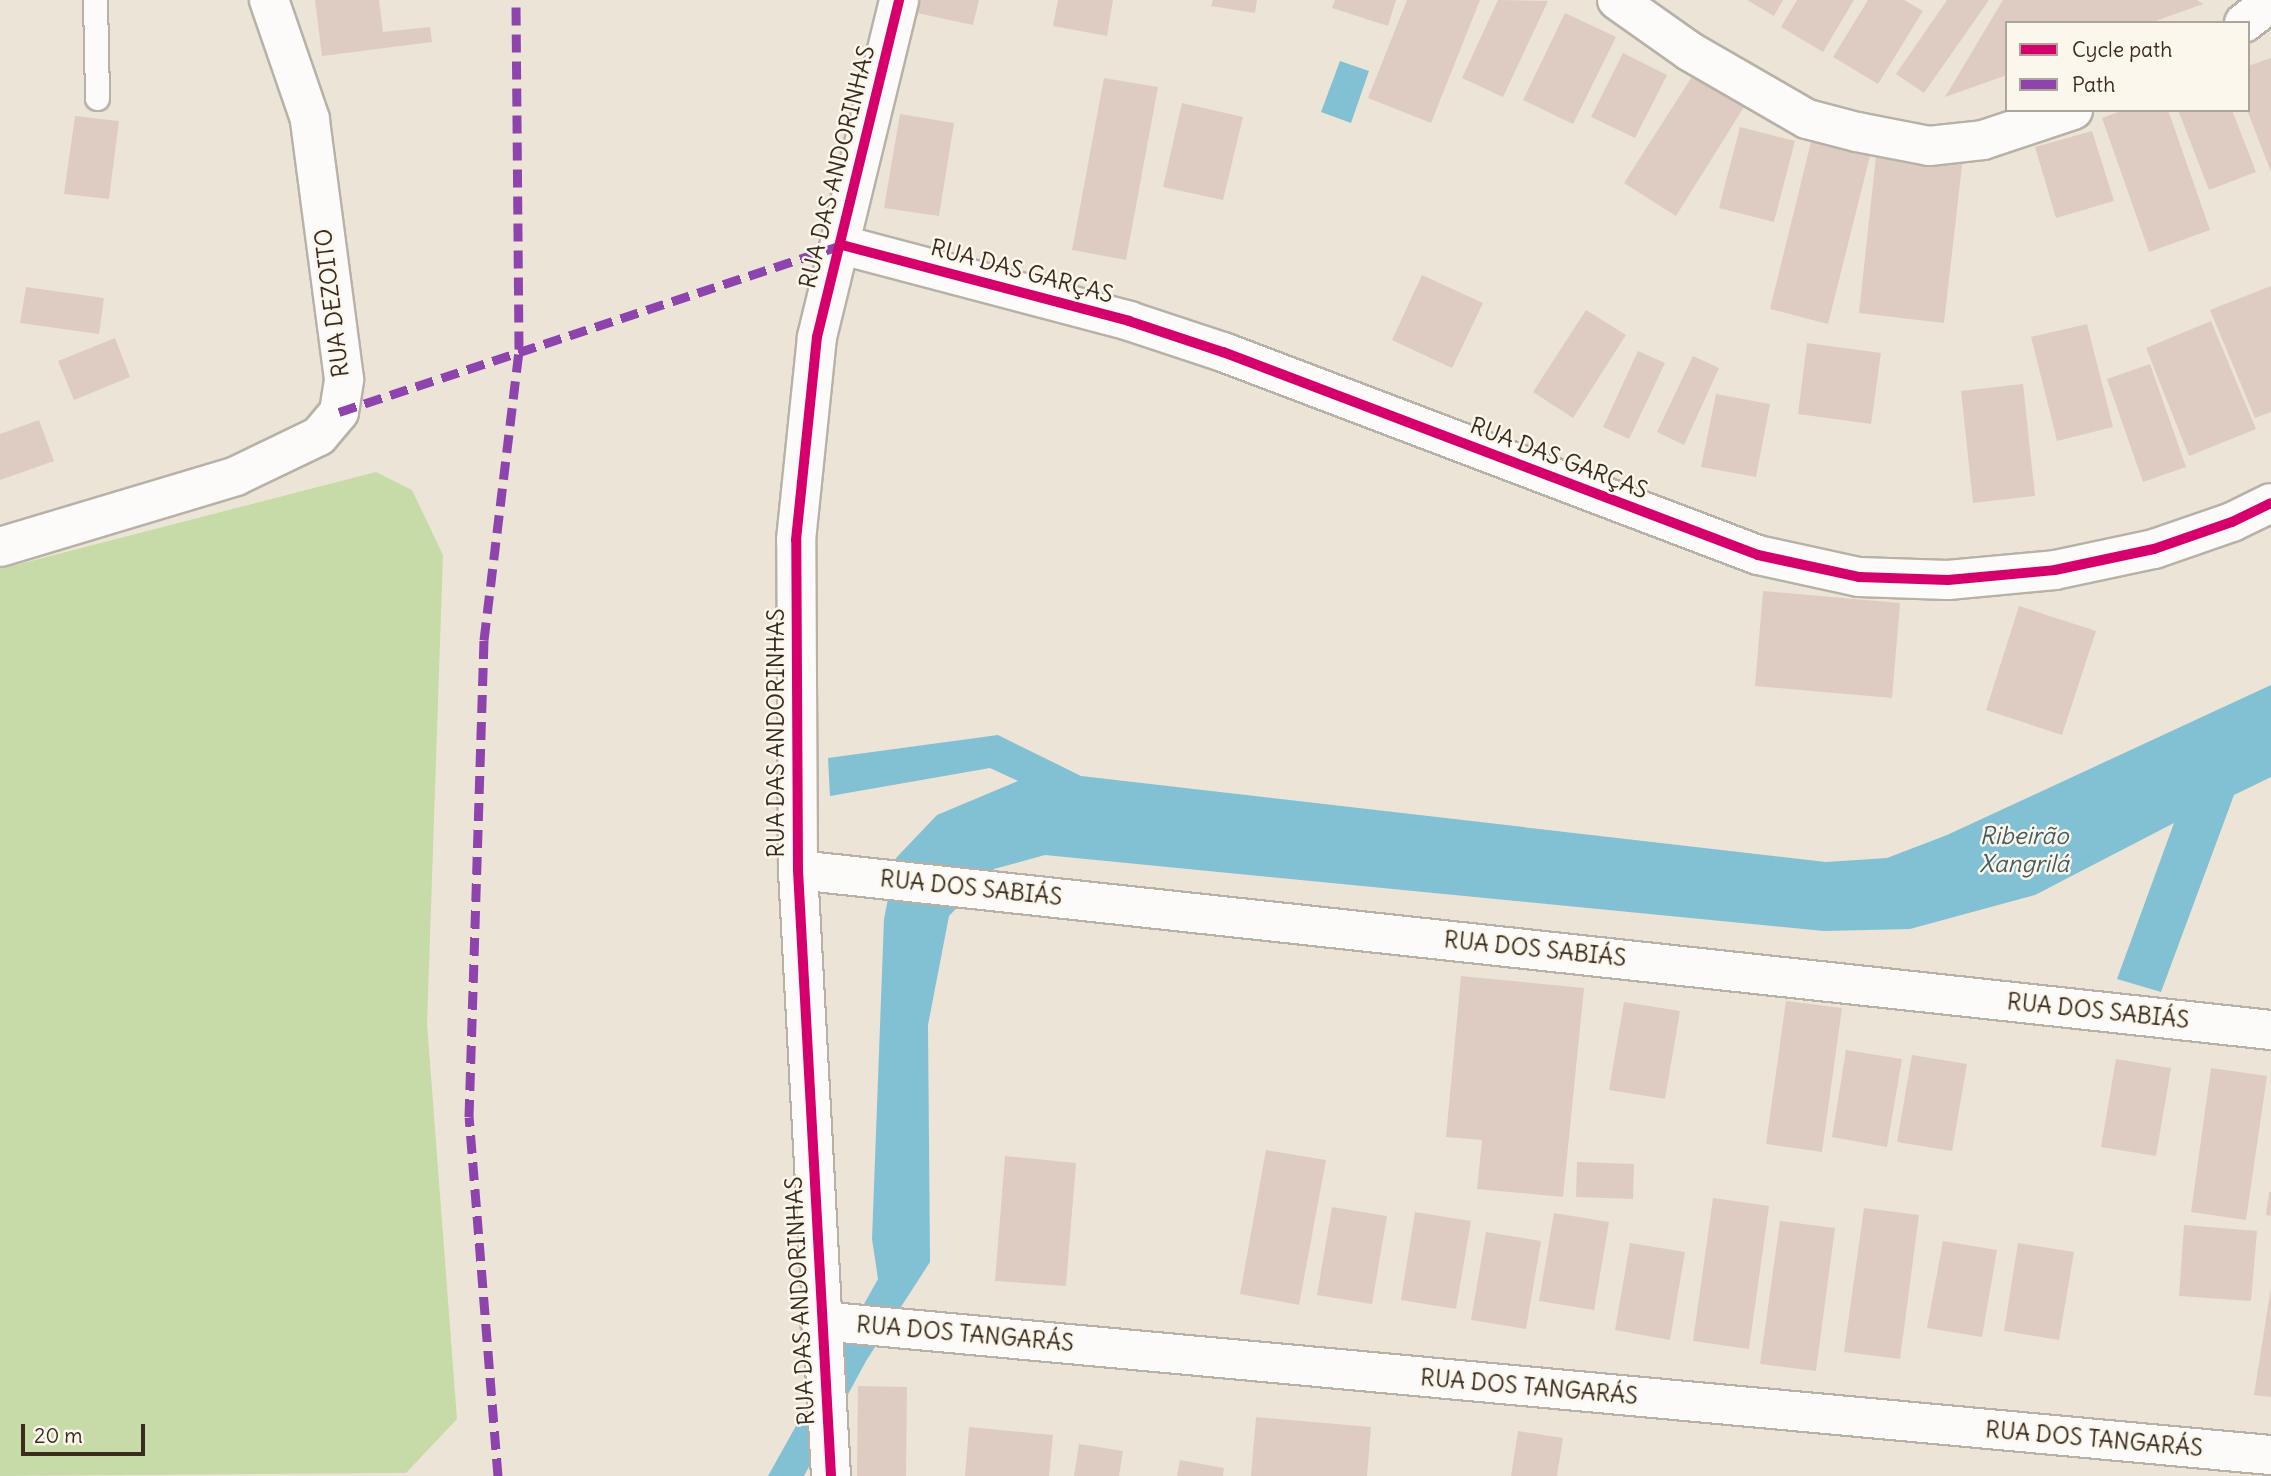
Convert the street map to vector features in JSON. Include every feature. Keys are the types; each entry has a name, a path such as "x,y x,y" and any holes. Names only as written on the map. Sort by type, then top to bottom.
{"street":[{"name":"RUA DEZOITO","path":"0,547 236,476 319,436 339,412 344,379 310,119 269,0"},
{"name":"RUA DAS ANDORINHAS","path":"831,1476 820,1321 798,870 796,540 817,337 842,245 899,0"},
{"path":"1617,0 1689,51 1807,119 1857,132 1929,146 1983,140 2067,112"},
{"path":"2247,21 2271,2"},
{"name":"RUA DAS GARÇAS","path":"842,245 1187,340 1758,555 1859,577 1948,580 2055,570 2154,549 2231,522 2271,503"},
{"name":"RUA DOS SABIÁS","path":"798,870 2271,1030"},
{"name":"RUA DOS TANGARÁS","path":"820,1321 2258,1461"}],"lane":[{"path":"95,0 97,98"}],"green space":[{"path":"376,472 412,490 443,555 427,1024 457,1419 406,1473 0,1476 0,569"}],"water":[{"path":"1340,61 1369,71 1351,123 1321,112"},
{"name":"Ribeirão Xangrilá","path":"2271,685 2271,777 2234,795 2161,992 2117,979 2174,823 2035,895 1910,929 1824,931 1045,855 994,869 949,916 928,1025 930,1262 866,1361 804,1476 768,1476 878,1279 872,1239 884,919 896,858 937,815 1018,781 990,768 830,796 828,758 998,735 1081,776 1826,862 1887,858 1947,835"}],"building":[{"path":"315,0 379,0 383,32 430,27 432,42 322,56"},
{"path":"920,0 979,0 973,25 917,13"},
{"path":"1058,0 1113,0 1107,36 1053,26"},
{"path":"1213,0 1257,0 1255,13 1211,6"},
{"path":"1335,0 1396,0 1388,26 1332,8"},
{"path":"1407,0 1480,0 1431,123 1368,98"},
{"path":"1498,0 1548,1 1503,97 1462,78"},
{"path":"1747,0 1783,0 1774,16"},
{"path":"1797,0 1854,0 1823,52 1781,27"},
{"path":"1868,0 1904,0 1923,11 1878,84 1833,57"},
{"path":"1947,0 1989,0 1924,93 1896,74"},
{"path":"2003,0 2197,0 2203,4 2156,21 2005,21 2005,76 1945,97"},
{"path":"1565,13 1616,37 1573,124 1523,100"},
{"path":"1623,53 1667,75 1635,138 1591,117"},
{"path":"2271,58 2271,172 2248,112 2250,112 2250,65"},
{"path":"1693,75 1744,107 1676,216 1624,183"},
{"path":"1104,78 1158,87 1126,260 1072,250"},
{"path":"1182,103 1243,117 1223,200 1163,187"},
{"path":"2118,112 2169,112 2210,230 2149,252 2102,118"},
{"path":"2179,112 2233,112 2256,172 2209,190"},
{"path":"900,114 954,123 939,216 884,208"},
{"path":"75,116 119,121 109,199 64,194"},
{"path":"1740,127 1795,141 1774,222 1719,208"},
{"path":"2092,131 2114,201 2056,218 2035,147"},
{"path":"1811,142 1870,156 1828,324 1770,309"},
{"path":"1877,147 1963,157 1944,323 1859,313"},
{"path":"1422,275 1483,303 1452,368 1392,340"},
{"path":"2271,286 2271,412 2255,418 2210,310"},
{"path":"26,287 104,298 99,334 20,323"},
{"path":"1586,310 1626,335 1573,418 1533,392"},
{"path":"2211,321 2256,429 2189,456 2146,348"},
{"path":"2087,324 2113,427 2057,441 2031,337"},
{"path":"115,338 130,377 74,400 58,361"},
{"path":"1807,343 1881,353 1871,424 1798,414"},
{"path":"1638,351 1665,363 1629,439 1603,427"},
{"path":"1693,356 1719,368 1684,445 1657,432"},
{"path":"2150,364 2186,467 2143,482 2107,379"},
{"path":"2023,384 2035,496 1973,503 1961,391"},
{"path":"1716,394 1770,404 1756,477 1701,467"},
{"path":"39,420 54,461 0,480 0,434"},
{"path":"1763,591 1900,603 1892,698 1755,686"},
{"path":"2019,606 2096,631 2062,735 1986,710"},
{"path":"1461,976 1584,988 1563,1197 1477,1189 1482,1140 1446,1137"},
{"path":"1786,1001 1842,1008 1822,1152 1766,1144"},
{"path":"1624,1002 1680,1011 1665,1099 1609,1090"},
{"path":"1846,1050 1902,1059 1887,1147 1832,1137"},
{"path":"1912,1055 1967,1064 1952,1151 1897,1142"},
{"path":"2116,1059 2171,1068 2156,1156 2101,1147"},
{"path":"2211,1068 2267,1076 2246,1220 2191,1212"},
{"path":"1266,1150 1326,1160 1299,1305 1240,1294"},
{"path":"1005,1156 1076,1163 1066,1286 995,1281"},
{"path":"1577,1162 1634,1164 1633,1199 1576,1197"},
{"path":"2271,1192 2271,1216 2266,1215"},
{"path":"1713,1198 1769,1206 1749,1349 1693,1341"},
{"path":"1332,1207 1387,1216 1372,1304 1317,1295"},
{"path":"1864,1208 1919,1215 1900,1359 1844,1352"},
{"path":"1415,1212 1471,1221 1456,1309 1401,1300"},
{"path":"1554,1213 1609,1222 1594,1310 1539,1301"},
{"path":"1780,1221 1835,1228 1816,1371 1760,1364"},
{"path":"2184,1225 2257,1231 2251,1301 2179,1296"},
{"path":"1486,1232 1541,1241 1526,1329 1471,1320"},
{"path":"1943,1241 1997,1250 1982,1337 1927,1328"},
{"path":"1630,1243 1685,1252 1670,1340 1615,1330"},
{"path":"2018,1243 2074,1252 2059,1340 2004,1331"},
{"path":"2271,1287 2271,1397 2254,1395"},
{"path":"858,1386 907,1387 906,1476 857,1476"},
{"path":"1256,1417 1371,1427 1367,1476 1251,1476"},
{"path":"969,1427 1053,1435 1049,1476 965,1476"},
{"path":"1518,1431 1563,1438 1557,1476 1511,1476"},
{"path":"1079,1444 1123,1451 1119,1476 1074,1476"},
{"path":"1180,1460 1224,1468 1223,1476 1177,1476"}],"marked path":[{"path":"498,1476 469,1117 484,640 519,349 516,0"},
{"path":"339,412 842,245"}],"cycle path":[{"path":"831,1476 798,870 796,540 817,337 899,0"},
{"path":"842,245 1129,321 1223,352 1758,555 1859,577 1948,580 2055,570 2154,549 2232,522 2271,503"}]}
